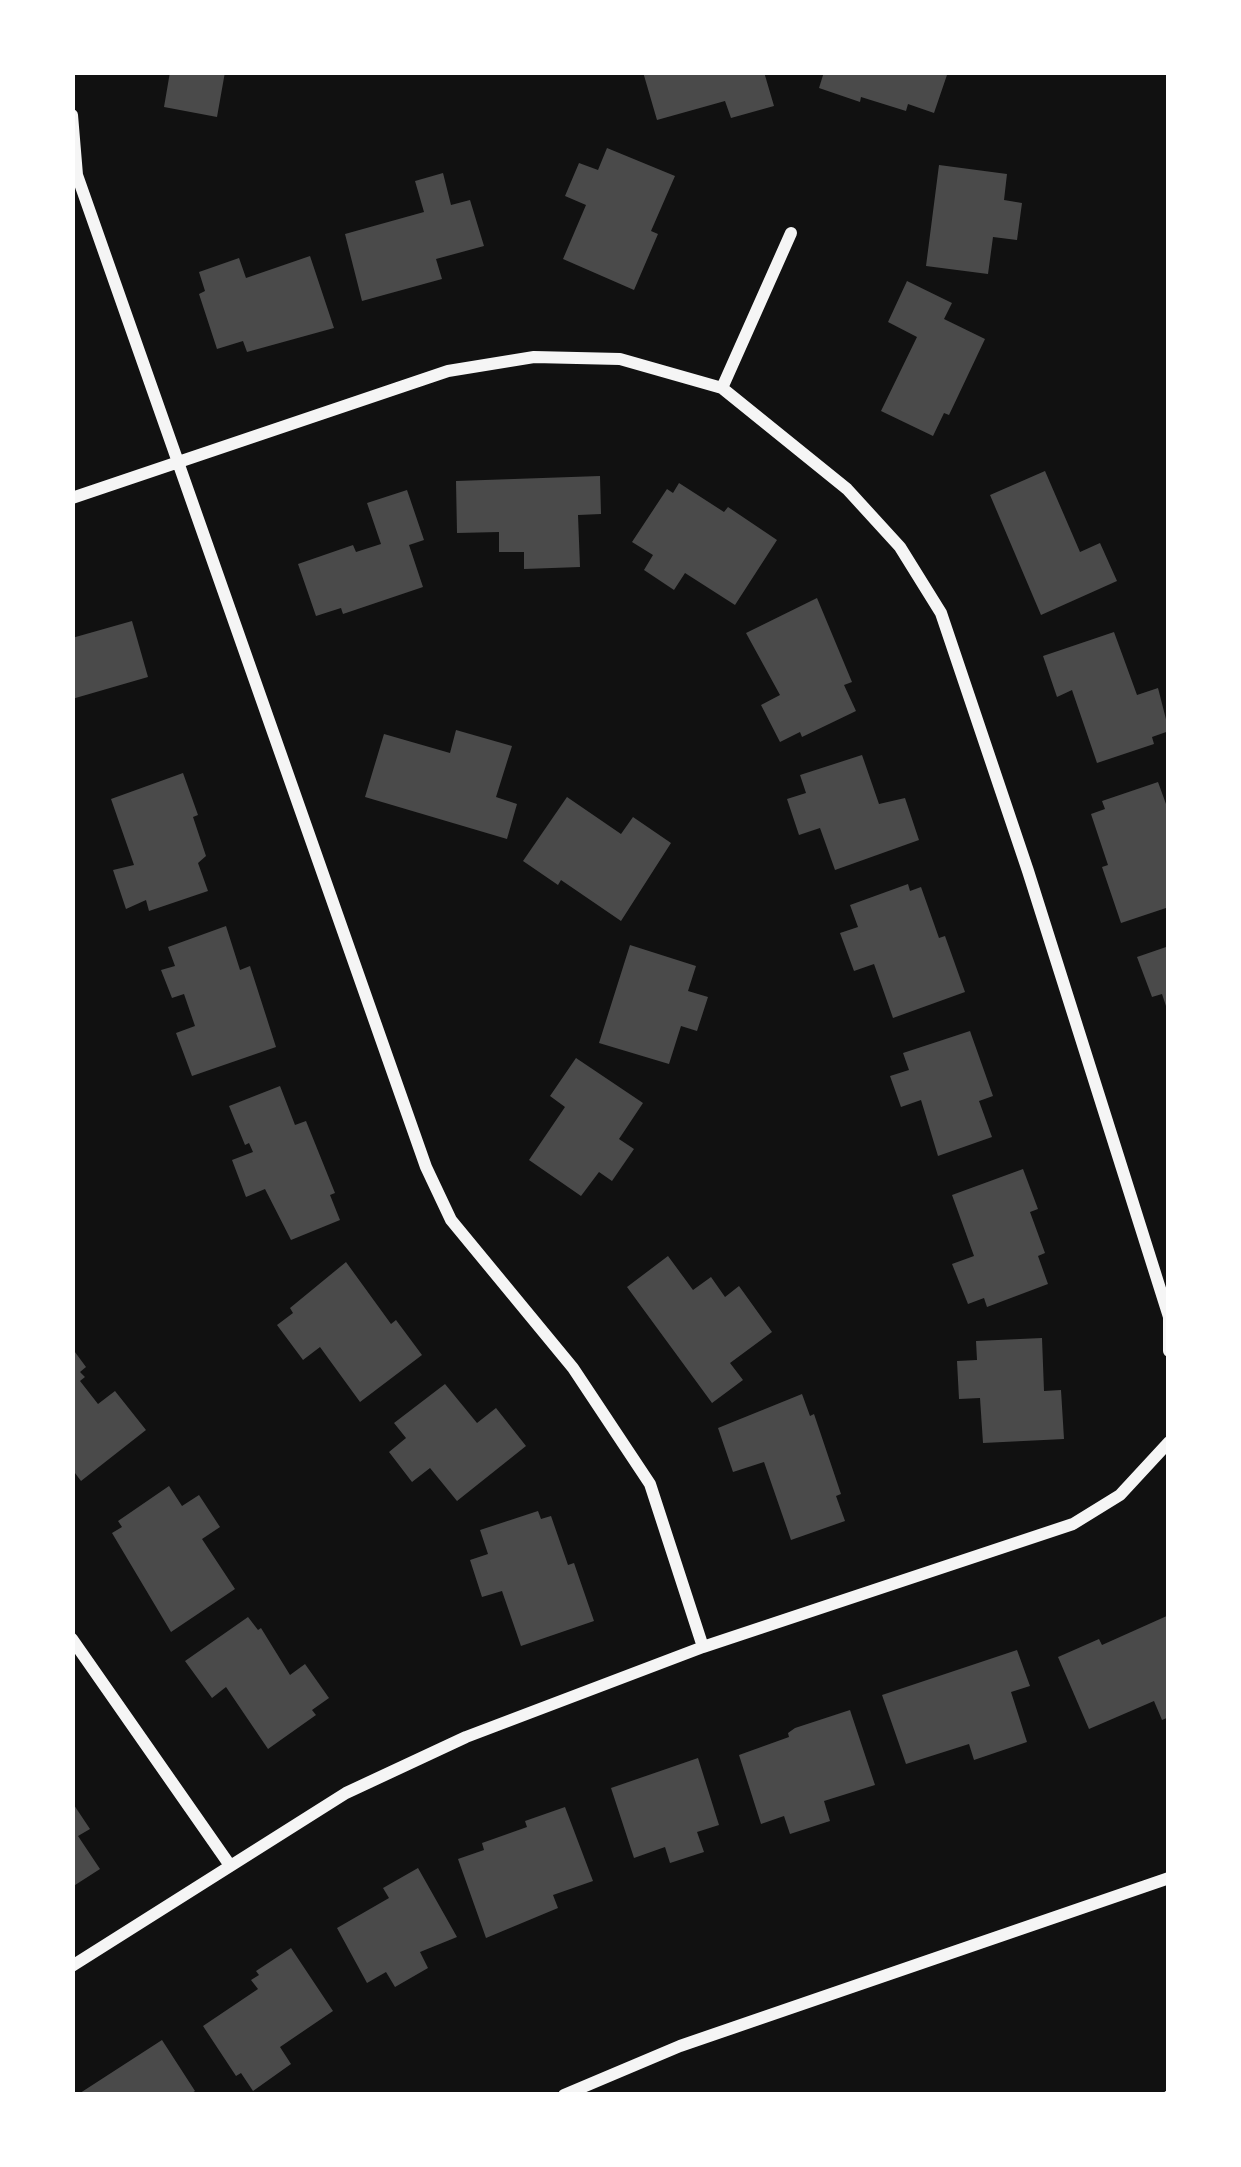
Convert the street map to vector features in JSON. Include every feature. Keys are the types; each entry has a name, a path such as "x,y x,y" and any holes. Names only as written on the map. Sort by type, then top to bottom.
{"street":[{"path":"72,116 77,175 426,1167 452,1220 573,1368 650,1484 703,1647"},
{"path":"722,388 791,233"},
{"path":"72,498 448,371 533,357 620,359 722,388 847,489 900,547 941,613 1169,1317 1169,1351"},
{"path":"72,1966 346,1793 466,1738 703,1647 1073,1524 1120,1495 1169,1442"},
{"path":"72,1639 229,1864"},
{"path":"564,2095 680,2046 1169,1878"}],"building":[{"path":"170,72 225,72 217,117 164,107"},
{"path":"643,72 764,72 774,106 731,118 725,101 657,120"},
{"path":"824,72 948,72 934,113 908,104 906,111 861,97 860,102 819,88"},
{"path":"607,148 675,176 651,231 658,234 634,290 563,259 586,205 565,196 579,163 598,170"},
{"path":"939,165 1007,174 1004,200 1022,203 1017,240 993,237 988,274 926,266"},
{"path":"443,173 451,205 470,200 484,246 436,259 442,279 362,301 345,234 424,212 415,181"},
{"path":"310,256 334,328 247,352 243,341 217,349 199,294 205,291 199,272 239,258 246,278"},
{"path":"907,281 952,303 944,319 985,339 949,415 944,413 933,436 881,411 917,337 888,322"},
{"path":"1045,471 1080,552 1100,543 1117,581 1041,615 990,495"},
{"path":"600,476 601,514 578,515 580,567 524,569 524,552 499,552 499,532 457,533 456,481"},
{"path":"679,483 724,512 728,507 777,540 735,605 685,573 674,590 644,570 653,555 632,542 667,489 673,493"},
{"path":"407,490 424,540 409,545 423,587 343,614 341,608 316,616 298,564 353,545 356,552 381,544 367,503"},
{"path":"817,598 852,682 844,685 856,711 802,737 800,732 780,742 761,705 780,695 746,633"},
{"path":"132,621 148,677 72,699 72,638"},
{"path":"1114,632 1137,695 1158,688 1169,731 1152,737 1154,744 1097,763 1072,690 1057,697 1043,656"},
{"path":"456,730 512,746 496,797 517,804 507,839 365,797 384,734 450,753"},
{"path":"862,755 879,804 905,798 919,840 835,870 820,828 799,835 787,799 806,793 800,775"},
{"path":"183,773 198,815 193,817 206,856 198,863 208,891 149,911 146,900 126,909 113,870 134,865 111,799"},
{"path":"1158,782 1169,803 1169,907 1121,923 1091,814 1105,809 1102,801"},
{"path":"567,797 621,834 633,817 671,843 621,921 561,880 558,885 523,861"},
{"path":"908,884 910,891 921,887 965,992 893,1018 874,964 854,971 840,933 858,927 850,905"},
{"path":"226,926 240,970 250,966 276,1047 192,1076 176,1033 195,1026 184,994 172,998 161,970 175,966 168,947"},
{"path":"630,945 696,966 688,991 708,997 697,1031 681,1026 669,1064 599,1043"},
{"path":"1169,946 1168,1012 1162,994 1152,997 1137,957"},
{"path":"970,1031 993,1096 979,1101 992,1137 938,1156 921,1100 901,1107 890,1076 909,1070 903,1053"},
{"path":"576,1058 643,1103 619,1139 634,1149 612,1181 599,1172 581,1196 529,1160 565,1107 550,1096"},
{"path":"280,1086 295,1125 306,1121 335,1193 330,1195 340,1220 291,1240 265,1189 246,1197 232,1160 253,1152 249,1143 245,1145 229,1106"},
{"path":"1023,1169 1038,1209 1030,1212 1045,1253 1038,1256 1048,1284 987,1307 984,1298 968,1304 952,1264 974,1256 952,1195"},
{"path":"668,1256 693,1290 711,1277 725,1297 739,1286 772,1332 730,1363 743,1380 712,1403 627,1287"},
{"path":"346,1262 391,1324 396,1320 422,1355 360,1402 320,1347 303,1360 277,1325 293,1313 290,1308"},
{"path":"1042,1338 1044,1391 1061,1390 1064,1439 983,1443 980,1398 959,1399 957,1361 977,1360 976,1341"},
{"path":"72,1348 86,1367 80,1381 98,1404 115,1391 146,1430 81,1481 72,1469"},
{"path":"445,1384 477,1423 496,1408 526,1446 457,1501 430,1468 412,1482 389,1452 406,1438 394,1423"},
{"path":"802,1394 810,1416 814,1414 841,1494 836,1496 845,1521 791,1540 764,1462 733,1472 718,1428"},
{"path":"169,1486 182,1506 199,1495 220,1527 202,1539 235,1589 171,1632 112,1533 122,1527 118,1521"},
{"path":"538,1511 541,1519 551,1516 594,1621 521,1646 502,1591 482,1597 470,1560 488,1554 480,1530"},
{"path":"1169,1615 1169,1717 1162,1720 1154,1701 1089,1729 1058,1657 1099,1639 1102,1645"},
{"path":"248,1617 261,1628 290,1675 305,1664 329,1698 312,1710 316,1715 268,1749 226,1687 212,1698 185,1661"},
{"path":"1017,1650 1030,1686 1011,1692 1027,1742 974,1760 969,1744 906,1764 882,1695"},
{"path":"850,1710 875,1785 824,1801 830,1821 790,1834 784,1816 761,1824 739,1755 789,1737 795,1728"},
{"path":"698,1758 719,1825 697,1832 704,1852 670,1863 665,1847 634,1858 611,1788"},
{"path":"72,1802 90,1829 78,1836 100,1869 72,1887"},
{"path":"565,1807 593,1881 553,1895 558,1908 486,1938 458,1859 484,1850 482,1843 527,1827 525,1821"},
{"path":"418,1868 457,1937 420,1952 428,1968 395,1987 386,1972 367,1983 337,1928 389,1898 383,1888"},
{"path":"291,1948 333,2011 280,2047 291,2064 253,2091 241,2073 236,2076 203,2026 258,1989 251,1980 259,1975 256,1971"},
{"path":"162,2040 195,2091 189,2095 77,2095"}]}
